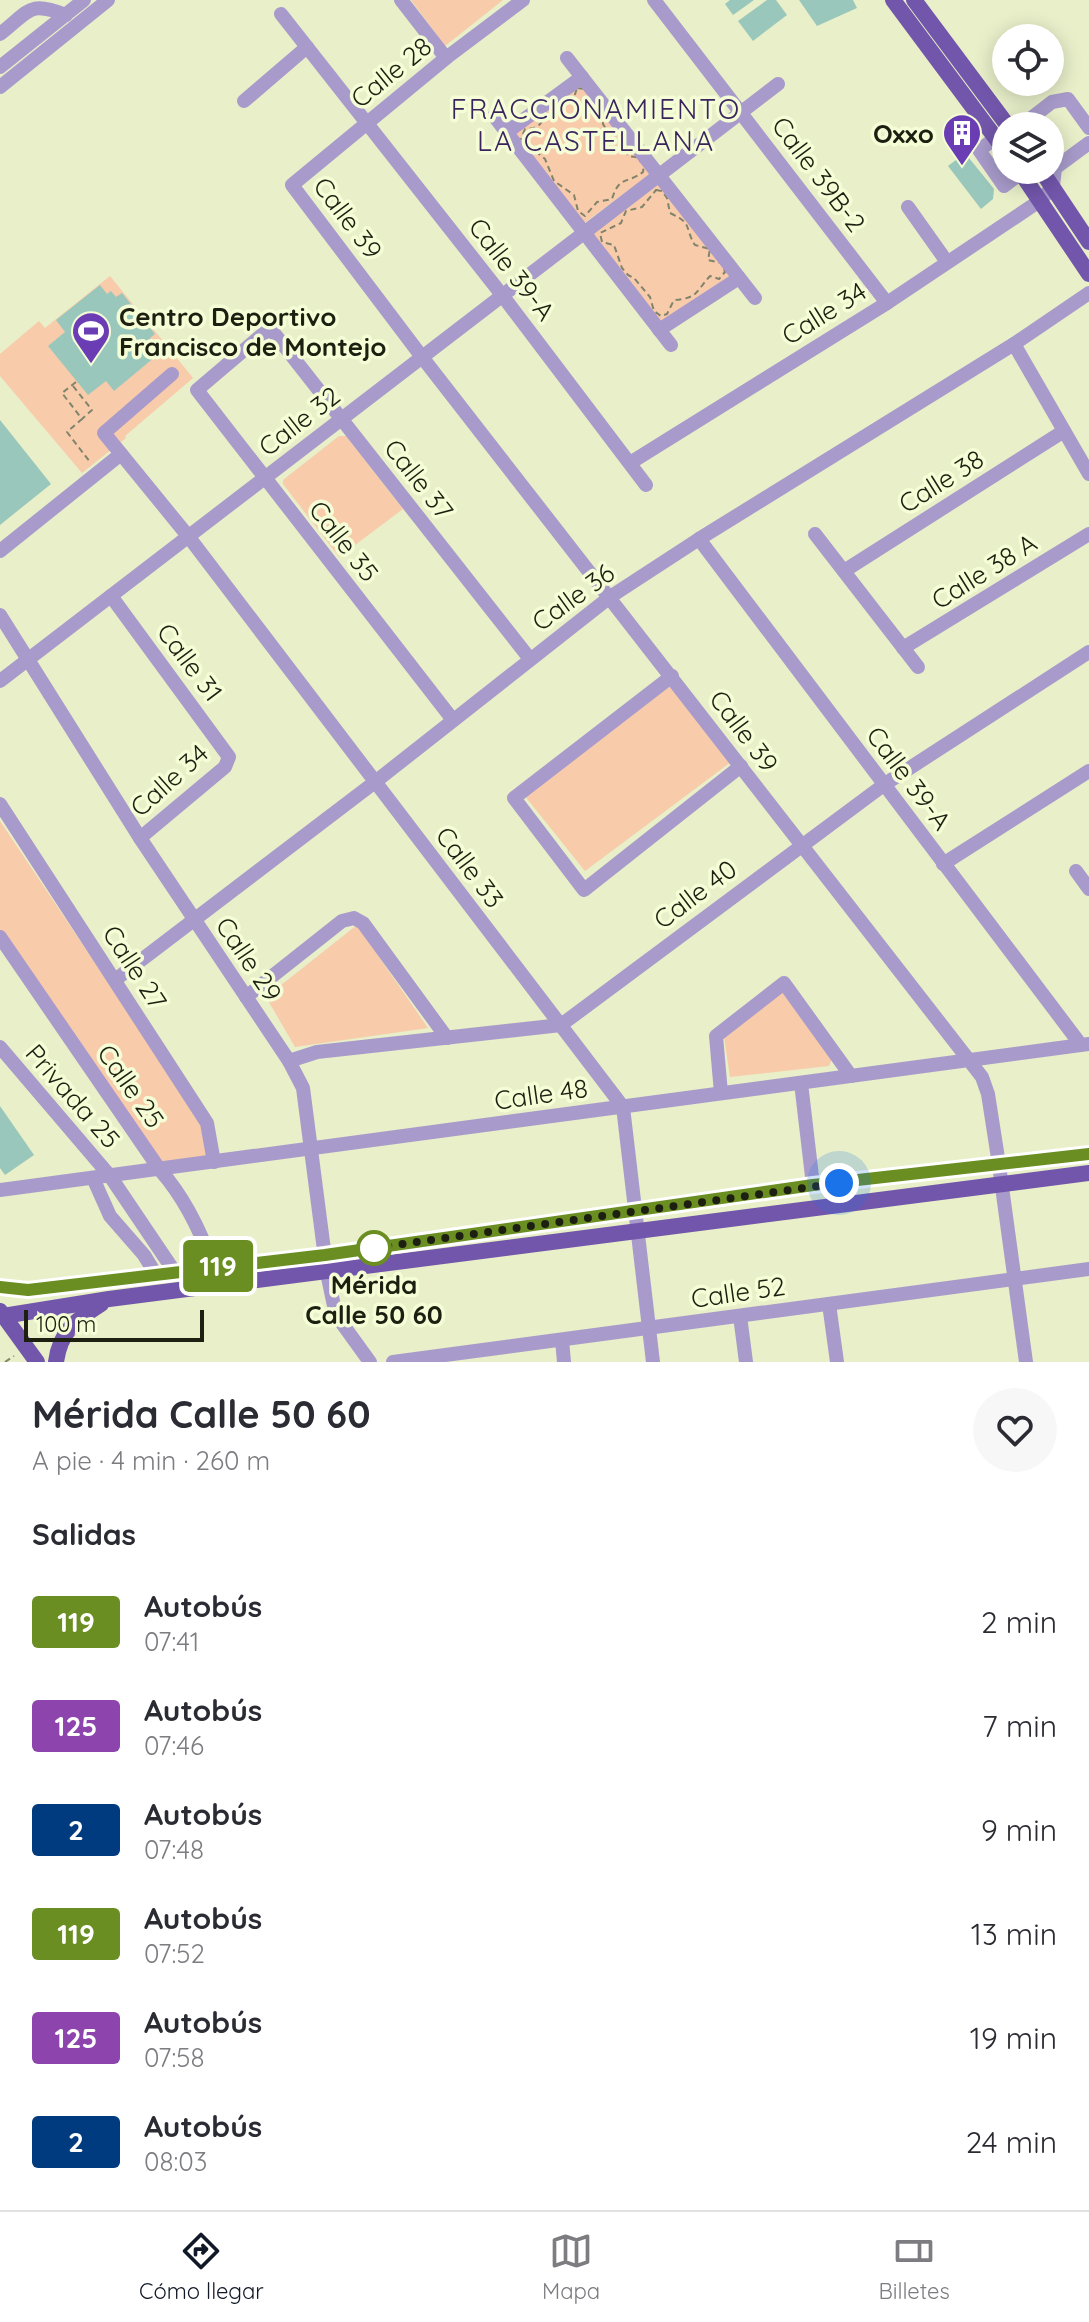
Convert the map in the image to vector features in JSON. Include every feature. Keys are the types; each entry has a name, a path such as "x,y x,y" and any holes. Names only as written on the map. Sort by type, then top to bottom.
{"main road":[{"path":"893,0 992,133"},
{"path":"914,0 998,112"},
{"path":"1029,184 1089,274"},
{"path":"1053,186 1089,242"},
{"path":"0,1287 28,1290 325,1255 813,1185 1089,1154"},
{"path":"37,1362 1,1317 109,1299 1089,1173"},
{"path":"56,1362 63,1335 72,1323 109,1299"}],"street":[{"path":"0,67 84,0"},
{"path":"0,87 108,0"},
{"path":"401,0 446,58"},
{"name":"Calle 28","path":"292,185 521,0"},
{"name":"Calle 39B-2","path":"654,0 887,303"},
{"path":"0,34 35,6 66,15"},
{"name":"Calle 39-A","path":"281,14 368,122 646,485"},
{"path":"244,101 307,47"},
{"path":"567,58 755,298"},
{"path":"507,132 582,77"},
{"name":"Calle 32","path":"0,681 778,84"},
{"path":"1039,112 1052,102 1068,99 1089,128"},
{"path":"494,116 671,345"},
{"path":"992,141 979,150 992,169"},
{"name":"Calle 34","path":"630,463 887,303 1041,200 1053,186 1055,168 1089,143"},
{"name":"Calle 39","path":"292,185 422,357 982,1077 988,1094 999,1165 1026,1362"},
{"path":"908,207 947,262"},
{"path":"659,330 739,278"},
{"name":"Calle 36","path":"115,980 375,782 610,597 1014,344 1089,293"},
{"name":"Calle 35","path":"270,328 197,390 453,720"},
{"name":"Calle 37","path":"270,328 530,659"},
{"path":"1014,344 1089,474"},
{"path":"0,551 121,454 104,433 172,374"},
{"name":"Calle 38","path":"844,571 1064,431"},
{"name":"Calle 33","path":"121,454 188,536 623,1107"},
{"path":"815,534 918,667"},
{"name":"Calle 38 A","path":"903,648 1089,534"},
{"name":"Calle 39-A","path":"699,539 943,864 1085,1045"},
{"name":"Calle 31","path":"111,596 224,746 229,757"},
{"name":"Calle 29","path":"0,615 140,838 289,1061 303,1088 327,1273 336,1315 370,1362"},
{"name":"Calle 40","path":"561,1025 885,784 1089,652"},
{"path":"672,676 514,798 584,890 741,766"},
{"name":"Calle 34","path":"140,838 225,767 229,757"},
{"path":"943,864 1089,771"},
{"name":"Calle 27","path":"0,804 207,1123 214,1162"},
{"path":"1076,871 1088,887"},
{"path":"246,997 342,921 354,918 363,923 447,1038"},
{"name":"Calle 25","path":"0,937 172,1184 202,1237 213,1266"},
{"path":"721,1093 716,1036 784,983 851,1076"},
{"path":"289,1061 317,1052 561,1025"},
{"name":"Calle 48","path":"0,1190 1085,1045"},
{"name":"Privada 25","path":"0,1047 110,1176"},
{"path":"801,1083 813,1185"},
{"path":"623,1107 653,1362"},
{"path":"110,1176 174,1271"},
{"path":"93,1178 110,1216 144,1255 155,1273"},
{"name":"Calle 52","path":"393,1362 470,1357 562,1340 1089,1269"},
{"path":"829,1304 837,1362"},
{"path":"740,1316 746,1362"},
{"path":"562,1340 564,1362"}],"path":[{"path":"577,88 584,89 591,97 593,109 603,113 607,131 616,131 622,138 628,156 636,157 644,165 643,172 627,178 616,187 612,199 597,202 585,216 578,211 574,195 554,181 545,159 521,139 525,129 534,129 554,108 572,101 577,88"},
{"path":"656,190 662,191 670,213 690,227 695,245 710,249 708,260 722,263 725,272 719,279 710,276 699,293 689,299 674,300 667,314 661,316 654,311 650,297 622,268 614,245 602,242 600,233 604,229 621,223 626,211 642,207 656,190"},
{"path":"76,382 62,393 82,419"},
{"path":"72,385 92,410 67,432 98,473"},
{"path":"5,1362 19,1352"}],"shaded area":[{"path":"411,0 503,0 445,46"},
{"path":"584,81 653,172 583,224 513,133"},
{"path":"659,183 731,275 661,323 591,235"},
{"name":"Centro Deportivo Francisco de Montejo","path":"110,276 193,378 82,473 0,376 0,354 39,321 45,328"},
{"path":"339,436 346,436 403,509 339,557 283,480"},
{"path":"669,685 731,762 585,871 524,795"},
{"path":"0,821 202,1123 214,1158 161,1168 0,932"},
{"path":"357,925 428,1028 295,1047 266,997"},
{"path":"783,991 833,1056 829,1066 730,1077 724,1037"}],"building":[{"path":"730,0 754,0 733,15 725,4"},
{"path":"767,0 776,0 787,15 753,41 738,21"},
{"path":"799,0 853,0 857,8 817,26"},
{"name":"Oxxo","path":"965,153 994,189 993,199 981,209 948,166"},
{"path":"100,285 107,294 111,291 116,297 122,293 155,334 150,338 153,343 149,346 156,356 114,391 106,381 88,395 48,346 65,332 56,320"},
{"path":"0,420 51,484 0,525"},
{"path":"0,1106 34,1155 5,1175 0,1168"}],"bus line":[{"name":"119","path":"0,1287 28,1290 325,1255 813,1185 1089,1154"}],"place":[{"name":"Oxxo","path":"962,167"},
{"name":"Centro Deportivo Francisco de Montejo","path":"91,365"},
{"name":"Mérida Calle 50 60","path":"374,1248"}],"district":[{"name":"FRACCIONAMIENTO LA CASTELLANA","path":"596,124"}],"route":[{"path":"374,1248 839,1183"}]}
